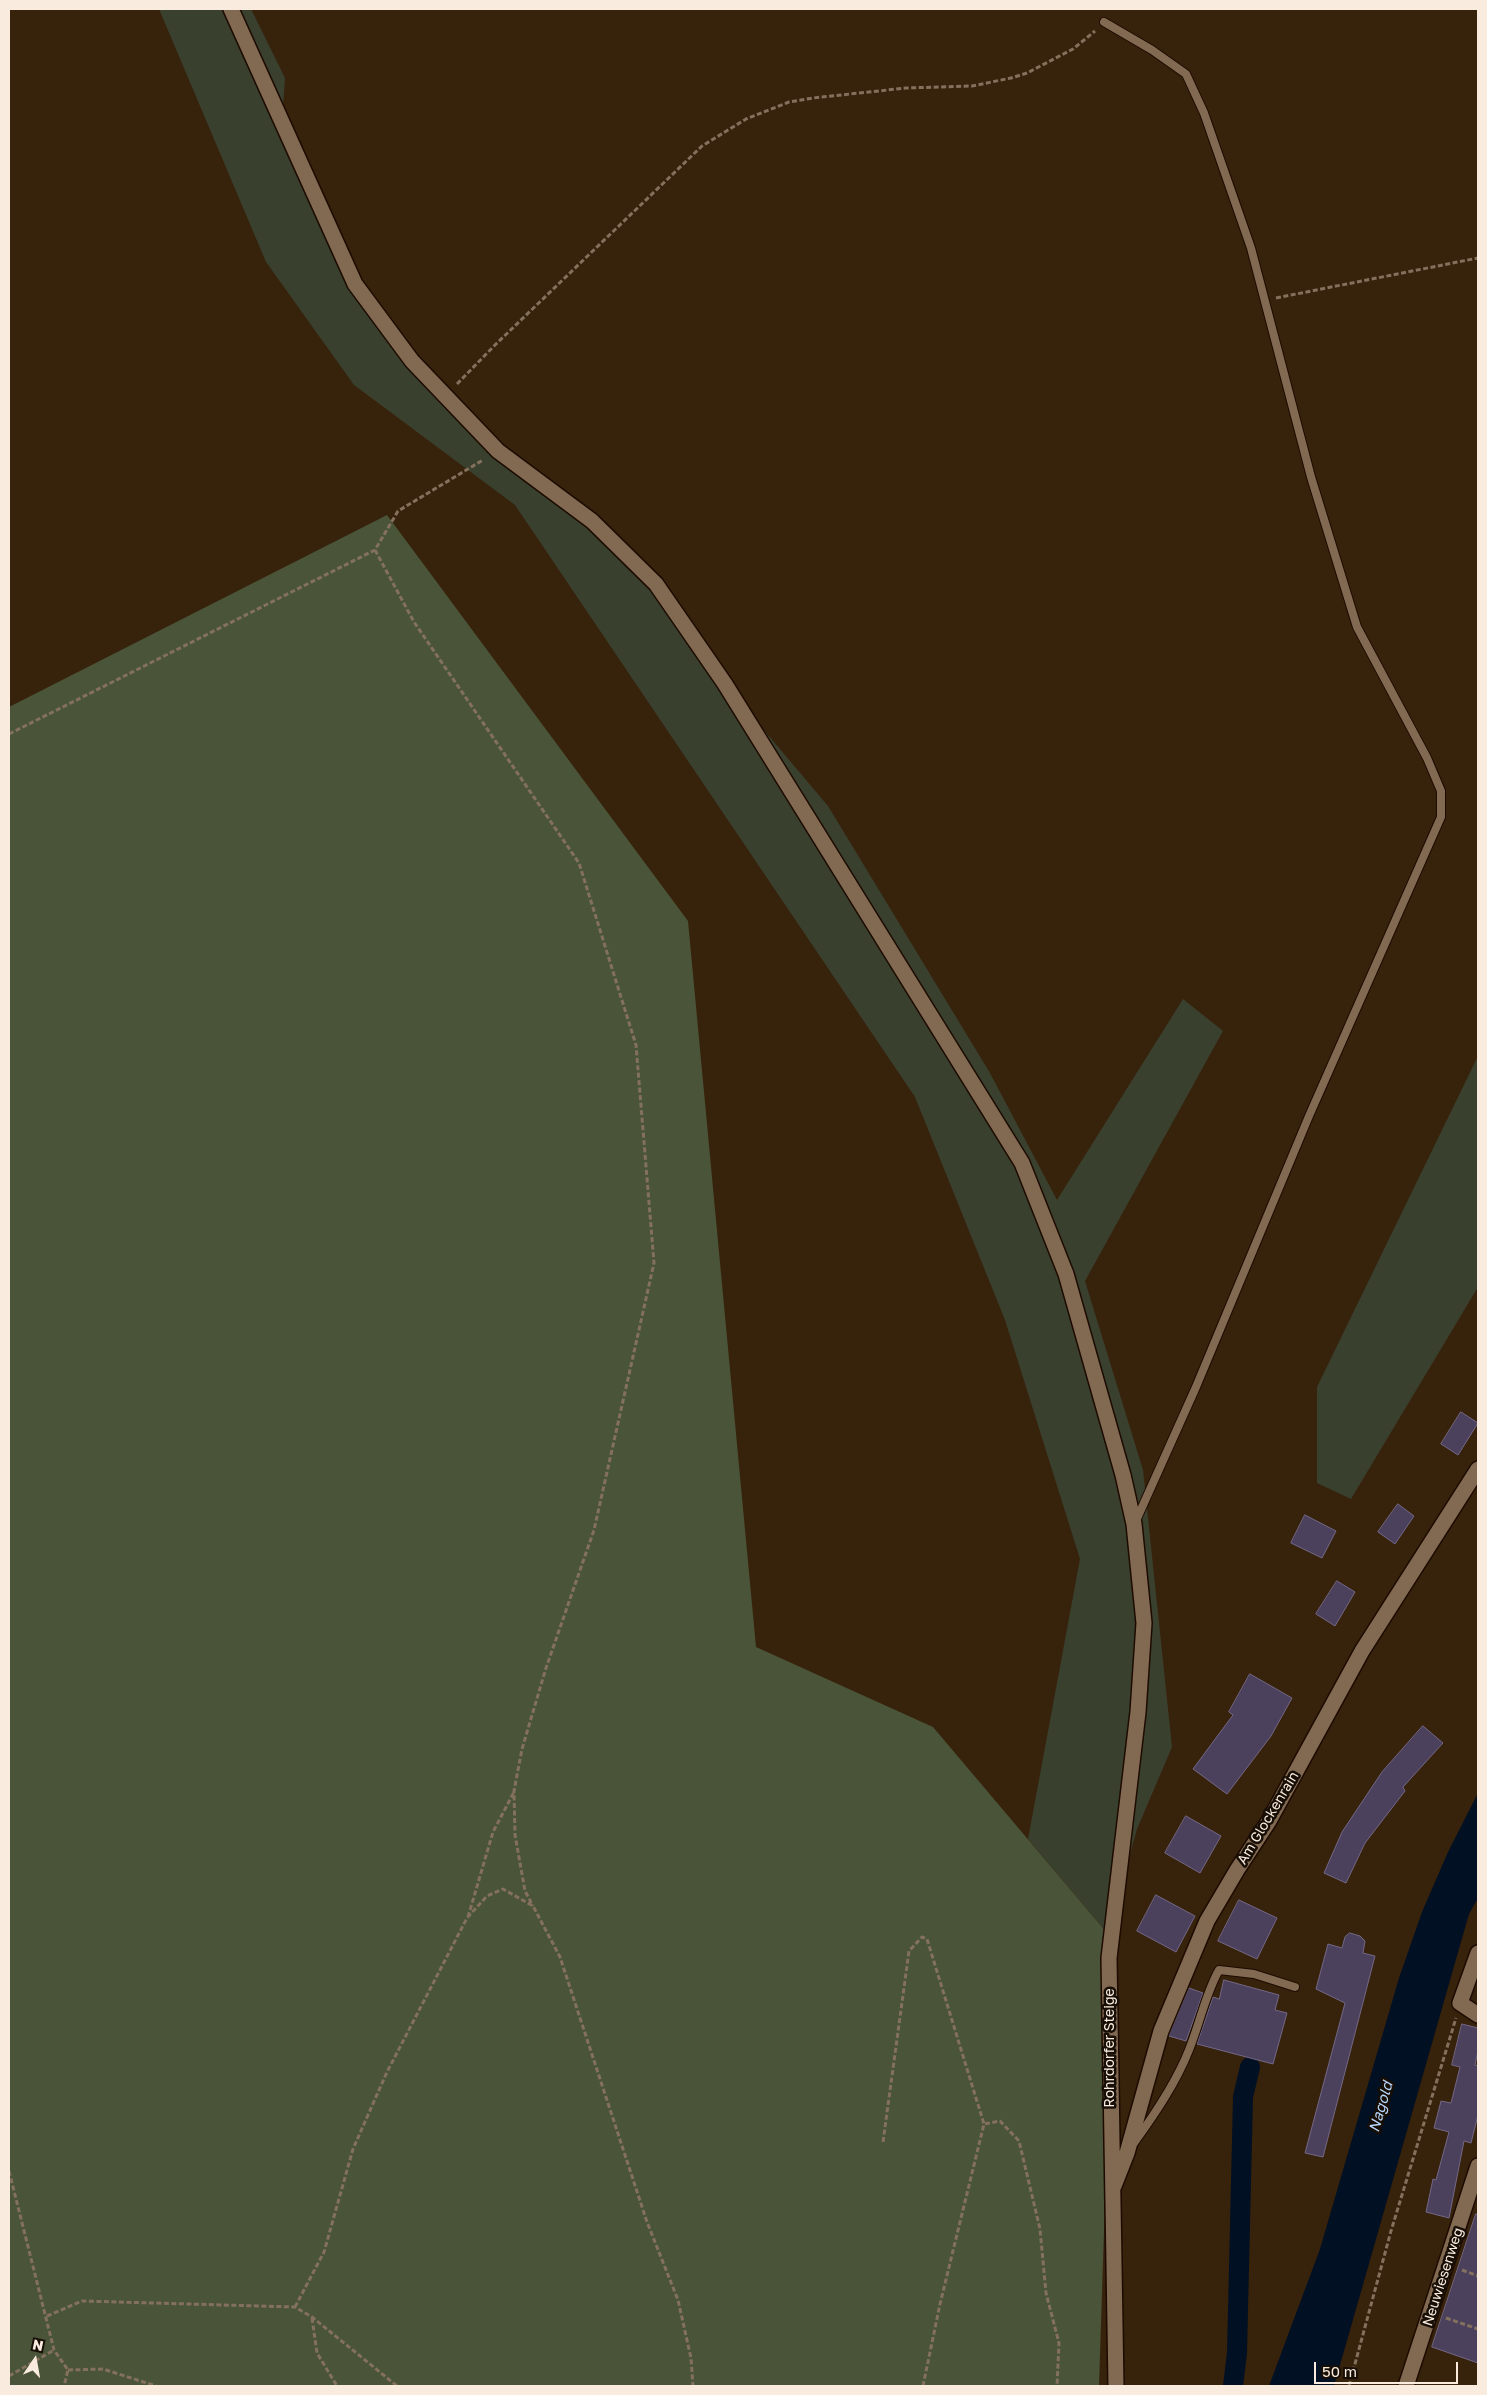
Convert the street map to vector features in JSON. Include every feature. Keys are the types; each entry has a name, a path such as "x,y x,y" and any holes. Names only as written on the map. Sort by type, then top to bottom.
{"street":[{"name":"Rohrdorfer Steige","path":"231,9 355,284 412,361 498,451 592,521 656,584 725,684 1022,1163 1066,1274 1123,1475 1134,1524 1144,1623 1138,1712 1109,1958 1111,2192 1116,2386"},
{"name":"Am Glockenrain","path":"1111,2192 1127,2153 1161,2031 1207,1920 1269,1821 1362,1651 1478,1469"},
{"path":"1478,1953 1460,2003 1478,2015"},
{"name":"Neuwiesenweg","path":"1406,2386 1478,2166"}],"lane":[{"path":"239,26 240,9"},
{"path":"1104,22 1152,50 1186,74 1204,113 1251,248 1311,478 1357,627 1427,758 1442,791 1441,817 1309,1116 1196,1388 1134,1524"},
{"path":"1127,2153 1161,2104 1189,2050 1209,1987 1219,1970 1254,1974 1295,1986"}],"path":[{"path":"445,396 495,345 702,146 746,119 789,102 813,98 906,88 972,86 1011,78 1027,73 1073,49 1104,22"},
{"path":"1265,300 1478,258"},
{"path":"9,734 375,550 398,511 498,451"},
{"path":"375,550 414,622 579,864 636,1045 654,1264 594,1530 546,1668 522,1749 514,1791 515,1836 525,1891 560,1957 647,2222 678,2300 691,2358 693,2386"},
{"path":"295,2307 324,2252 354,2150 387,2072 467,1918 493,1832 514,1791"},
{"path":"467,1918 488,1896 503,1889 533,1906"},
{"path":"883,2142 909,1951 922,1937 927,1939 984,2124 946,2277 923,2386"},
{"path":"1349,2386 1391,2231 1460,2003"},
{"path":"984,2124 1000,2120 1018,2141 1040,2230 1046,2293 1059,2343 1057,2386"},
{"path":"9,2170 48,2316 54,2350 68,2370 64,2386"},
{"path":"48,2316 82,2301 295,2307 312,2317 398,2386"},
{"path":"1431,2312 1478,2329"},
{"path":"312,2317 317,2353 337,2386"},
{"path":"9,2376 54,2350"},
{"path":"68,2370 102,2369 156,2386"}],"green space":[{"path":"159,9 251,9 285,78 282,122 355,284 445,397 656,584 725,684 828,806 990,1073 1057,1200 1183,999 1223,1031 1085,1281 1143,1470 1172,1747 1137,1829 1108,1934 1028,1839 1080,1559 1005,1320 915,1097 515,505 354,385 266,262"},
{"path":"387,515 688,921 756,1647 933,1727 1108,1934 1107,2138 1099,2386 9,2386 9,707"},
{"path":"1478,1056 1478,1287 1351,1499 1317,1483 1317,1387"}],"water":[{"name":"Nagold","path":"1478,1793 1478,1898 1469,1914 1334,2386 1269,2386 1320,2249 1399,1978 1422,1912 1448,1852"}],"building":[{"path":"1461,1412 1478,1423 1458,1455 1441,1444"},
{"path":"1398,1504 1414,1516 1395,1544 1378,1532"},
{"path":"1305,1515 1336,1531 1322,1558 1291,1543"},
{"path":"1337,1581 1355,1592 1335,1626 1316,1614"},
{"path":"1250,1674 1292,1698 1271,1736 1227,1794 1193,1769 1233,1715 1229,1712"},
{"path":"1423,1726 1443,1743 1403,1787 1405,1791 1365,1843 1346,1883 1324,1873 1342,1832 1382,1772"},
{"path":"1186,1816 1221,1836 1200,1873 1165,1853"},
{"path":"1156,1895 1195,1916 1176,1952 1137,1931"},
{"path":"1239,1900 1277,1918 1257,1959 1218,1941"},
{"path":"1350,1933 1360,1936 1365,1941 1363,1953 1375,1956 1323,2157 1305,2153 1345,2003 1316,1989 1328,1944 1342,1948 1345,1937"},
{"path":"1224,1980 1279,1995 1275,2010 1287,2013 1273,2064 1197,2044 1213,1997 1219,1999"},
{"path":"1189,1988 1203,1993 1186,2041 1169,2036"},
{"path":"1462,2024 1478,2028 1478,2051 1475,2065 1478,2066 1478,2115 1471,2143 1464,2141 1449,2218 1426,2212 1433,2179 1436,2180 1449,2132 1434,2128 1441,2101 1451,2103 1460,2067 1452,2065"},
{"path":"1476,2214 1478,2215 1478,2363 1432,2347"}],"waterway":[{"path":"1233,2386 1237,2353 1243,2097 1250,2067"}]}
